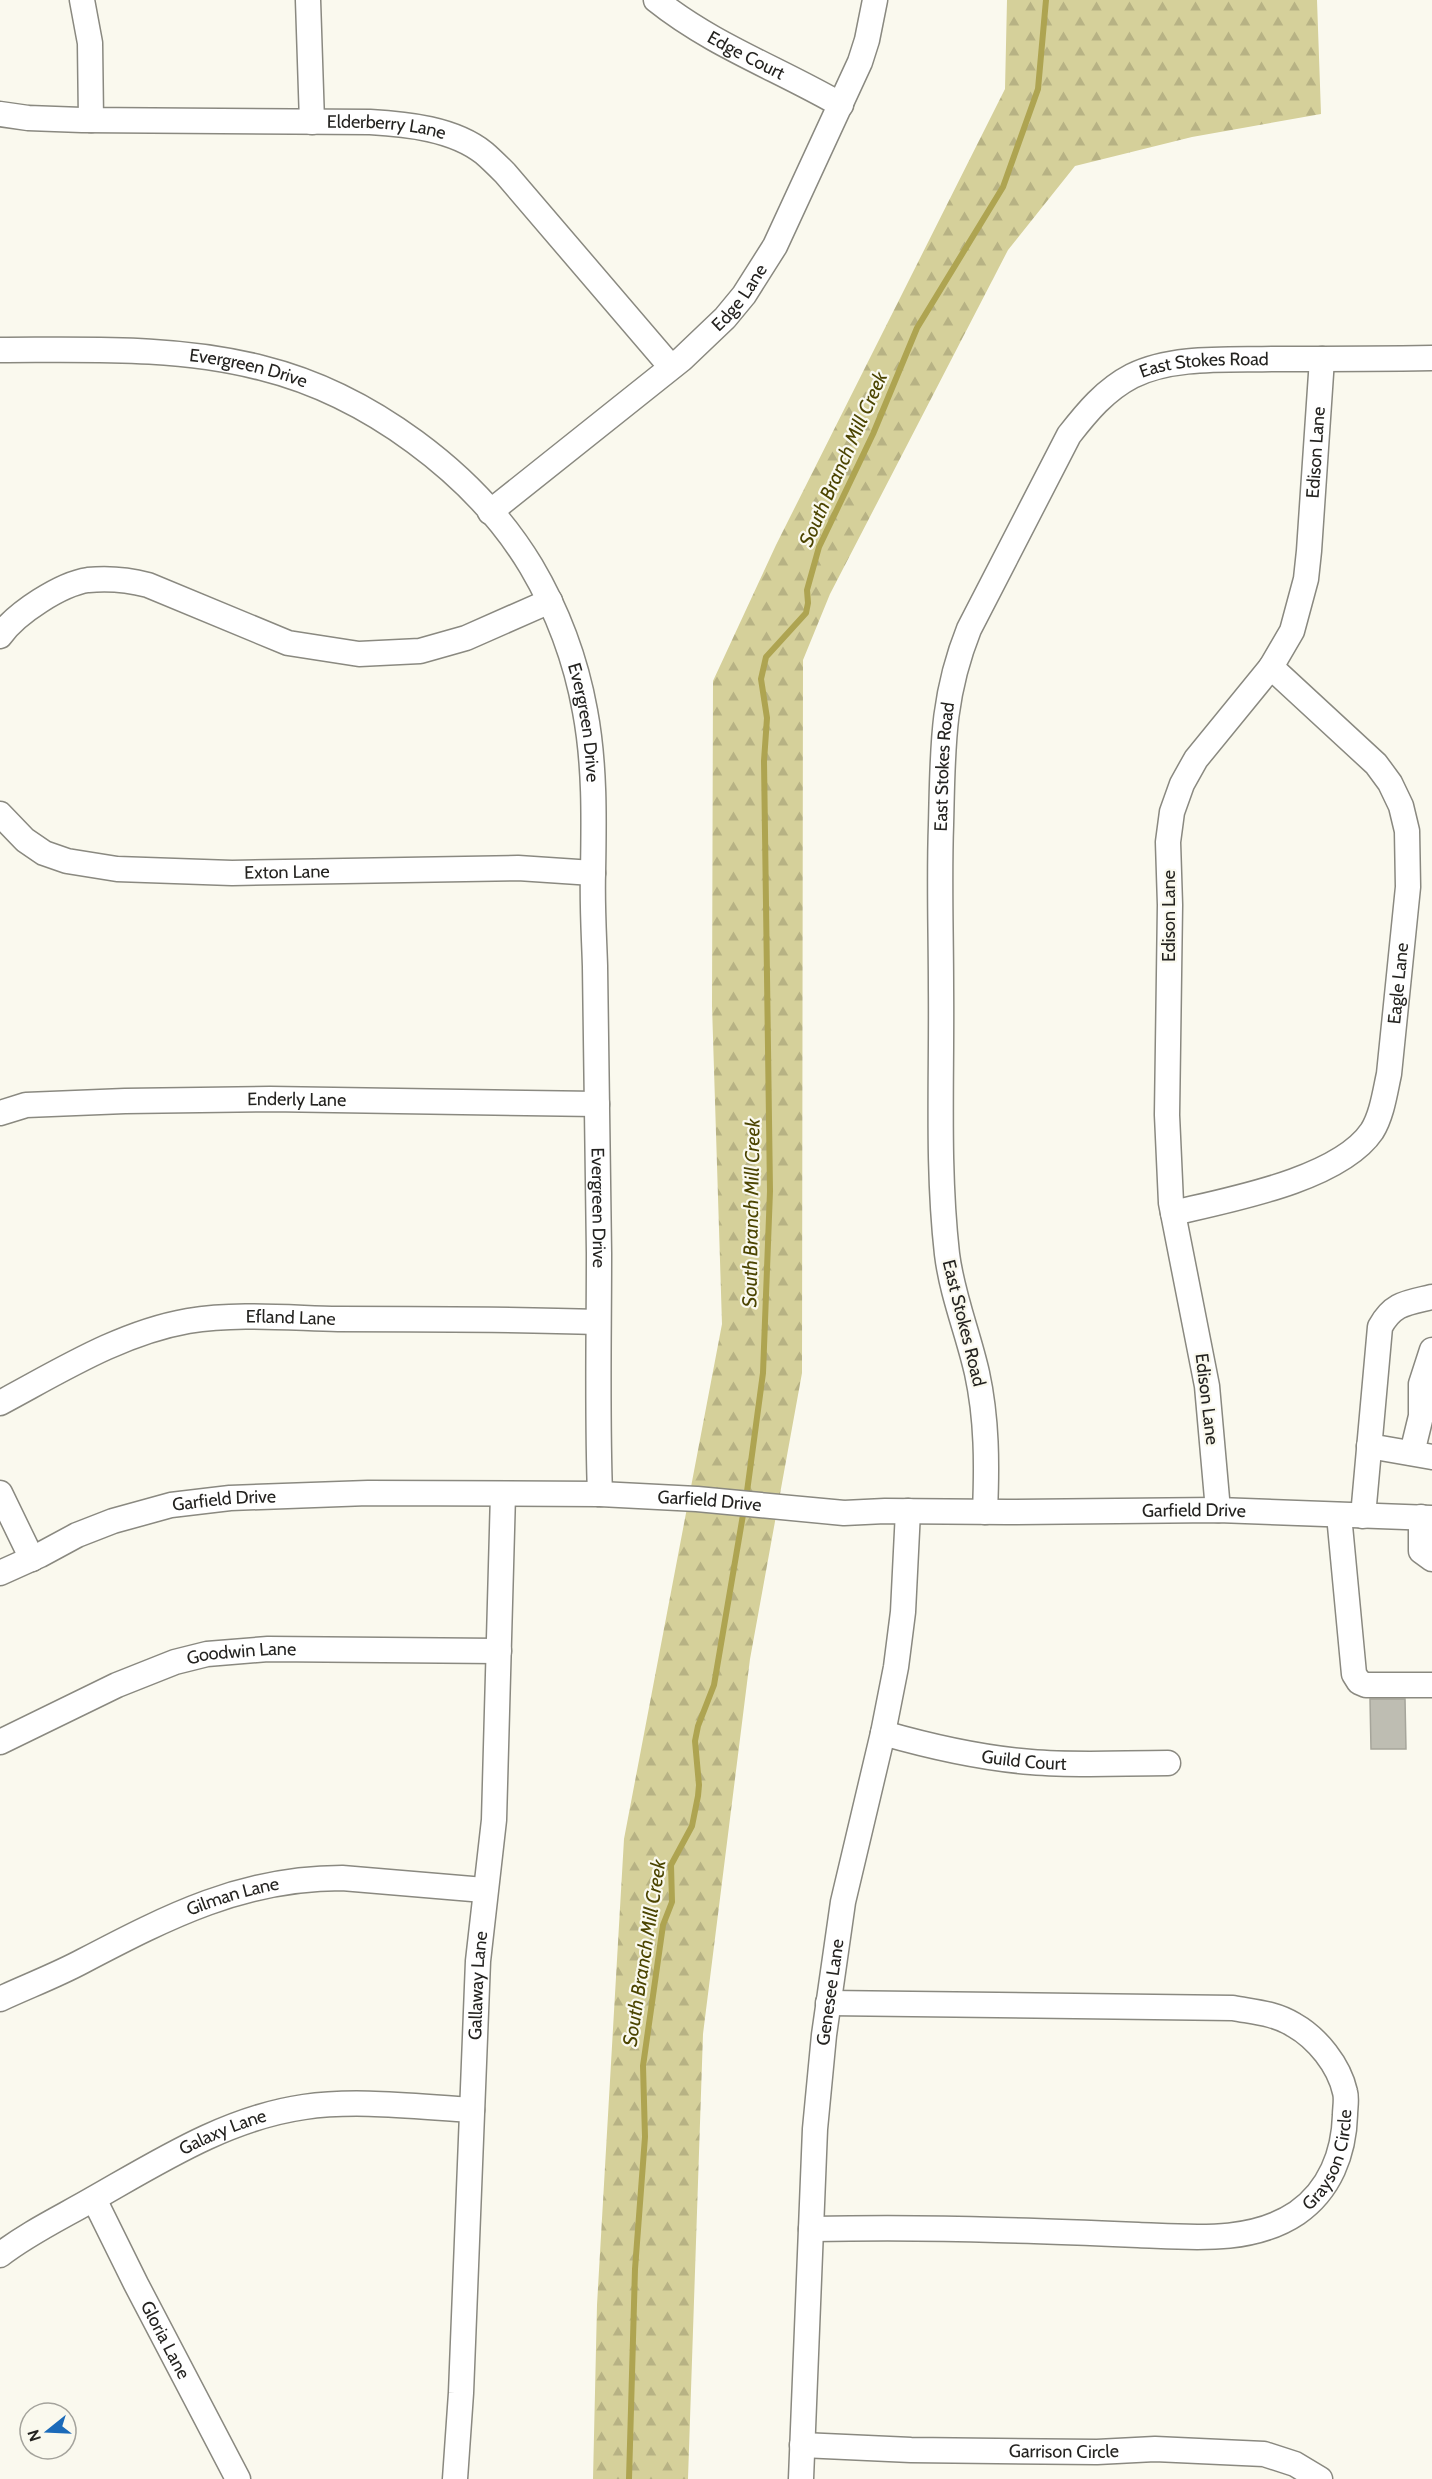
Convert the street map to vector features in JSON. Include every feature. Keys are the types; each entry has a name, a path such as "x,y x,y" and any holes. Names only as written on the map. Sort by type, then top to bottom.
{"street":[{"path":"82,0 92,68 92,120"},
{"path":"308,0 312,122"},
{"name":"Edge Court","path":"656,0 695,29 803,83 841,105"},
{"name":"Edge Lane","path":"490,512 705,339 725,318 776,246 861,62 875,0"},
{"name":"Elderberry Lane","path":"0,114 28,118 92,120 400,124 457,138 483,152 505,173 670,367"},
{"name":"Evergreen Drive","path":"0,350 104,350 184,354 259,367 294,376 361,407 394,427 454,476 490,512 530,565 549,601 564,636 585,712 593,789 597,1104 597,1399 600,1494"},
{"name":"East Stokes Road","path":"986,1512 985,1420 977,1371 953,1287 947,1256 942,1158 939,857 944,724 957,659 969,629 1069,435 1087,411 1108,391 1132,376 1159,367 1185,363 1432,358"},
{"name":"Edison Lane","path":"1218,1510 1208,1386 1173,1213 1168,1146 1167,1025 1170,905 1168,842 1172,812 1182,784 1196,759 1271,667 1292,631 1306,579 1322,359"},
{"path":"0,636 12,622 45,597 87,580 130,581 148,585 288,643 360,654 420,651 466,638 549,601"},
{"name":"Eagle Lane","path":"1173,1213 1233,1199 1330,1167 1352,1151 1372,1131 1383,1103 1389,1074 1408,887 1407,831 1401,806 1390,783 1376,764 1271,667"},
{"name":"Exton Lane","path":"0,814 25,840 44,853 67,861 117,869 232,873 518,868 593,873"},
{"name":"Enderly Lane","path":"0,1113 26,1105 124,1101 270,1099 597,1104"},
{"path":"1363,1516 1380,1327 1396,1306 1432,1297"},
{"name":"Efland Lane","path":"0,1402 110,1346 146,1332 188,1321 308,1317 498,1318 598,1322"},
{"path":"1369,1446 1422,1455 1421,1384 1432,1350"},
{"path":"0,1492 32,1559"},
{"name":"Garfield Drive","path":"0,1573 77,1535 113,1521 171,1505 230,1498 368,1493 600,1494 697,1499 844,1513 1218,1510 1426,1518"},
{"name":"Gallaway Lane","path":"455,2479 461,2393 478,1961 484,1890 494,1820 503,1494"},
{"name":"Genesee Lane","path":"801,2479 815,2129 828,2003 843,1902 896,1667 903,1612 908,1511"},
{"path":"1339,1515 1354,1674 1359,1682 1366,1685 1432,1686"},
{"path":"1426,1518 1421,1551 1432,1559"},
{"name":"Goodwin Lane","path":"0,1742 127,1681 175,1662 207,1654 268,1649 499,1651"},
{"name":"Guild Court","path":"883,1732 950,1751 1012,1761 1074,1764 1168,1763"},
{"name":"Gilman Lane","path":"0,1999 180,1913 226,1895 254,1888 295,1881 342,1878 484,1890"},
{"name":"Grayson Circle","path":"811,2229 945,2229 1082,2235 1236,2235 1280,2223 1299,2211 1316,2196 1330,2178 1344,2137 1345,2093 1327,2054 1296,2026 1277,2016 1233,2008 828,2003"},
{"name":"Galaxy Lane","path":"0,2255 45,2226 143,2170 210,2136 246,2121 282,2110 307,2106 360,2104 472,2110"},
{"name":"Gloria Lane","path":"94,2199 238,2479"},
{"name":"Garrison Circle","path":"802,2445 911,2450 1097,2452 1155,2449 1264,2454 1295,2464 1320,2479"}],"green space":[{"path":"1007,0 1317,0 1321,114 1192,137 1075,166 1008,250 830,594 803,660 802,1373 750,1659 703,2034 688,2479 593,2479 597,2305 624,1839 722,1324 712,1006 713,681 776,545 1005,89"}],"building":[{"path":"1370,1699 1405,1699 1406,1749 1371,1749"}],"waterway":[{"name":"South Branch Mill Creek","path":"746,1499 763,1373 770,1191 764,761 767,718 761,679 766,657 806,613 807,590 819,547 873,434 917,328 1003,187 1038,89 1046,0"},
{"name":"South Branch Mill Creek","path":"629,2479 635,2269 645,2137 643,2066 663,1925 672,1902 671,1865 692,1826 699,1785 695,1741 698,1726 714,1685 744,1509"}]}
